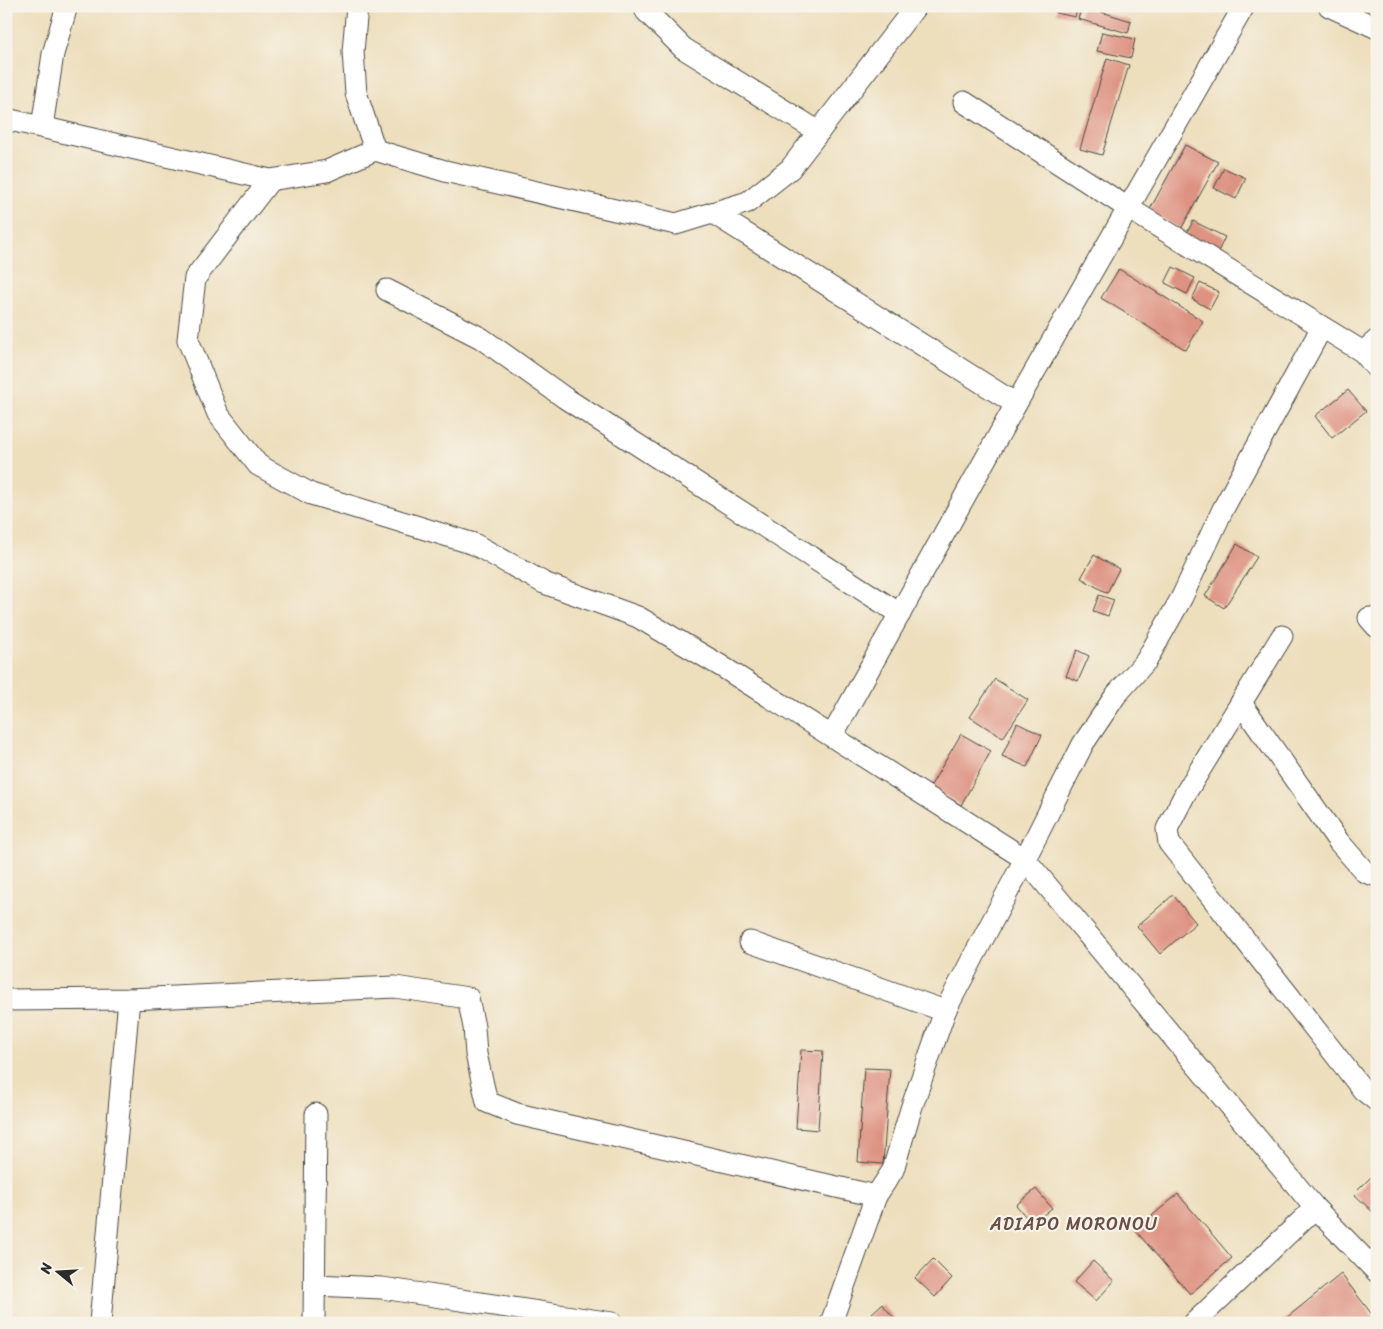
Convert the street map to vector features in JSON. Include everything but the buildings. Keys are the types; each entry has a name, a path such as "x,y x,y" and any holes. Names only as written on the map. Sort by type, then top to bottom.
{"street":[{"path":"42,127 53,54 67,6"},
{"path":"356,6 353,52 356,93 375,150"},
{"path":"644,6 646,11 683,48 818,132"},
{"path":"6,119 270,180 327,171 375,150 445,170 676,224 748,202 790,169 916,6"},
{"path":"832,736 1016,404 1244,6"},
{"path":"1329,6 1377,28"},
{"path":"964,102 1128,208 1322,327 1370,346 1377,368"},
{"path":"270,180 195,278 188,340 218,414 258,464 311,494 474,544 544,583 638,617 721,666 1025,859 1315,1208 1377,1272"},
{"path":"713,213 1016,404"},
{"path":"387,290 480,338 565,398 900,614"},
{"path":"831,1323 876,1196 893,1170 911,1108 945,1011 1084,744 1116,695 1146,662 1182,598 1223,509 1322,327"},
{"path":"1282,636 1180,803 1167,829 1169,843 1357,1082 1377,1101"},
{"path":"1241,703 1339,842 1366,872 1377,876"},
{"path":"750,942 945,1011"},
{"path":"6,1000 129,999 395,987 468,998 474,1027 476,1054 487,1102 517,1114 876,1196"},
{"path":"100,1323 129,999"},
{"path":"314,1323 316,1114"},
{"path":"1194,1323 1315,1208"},
{"path":"315,1285 382,1288 612,1323"}],"district":[{"name":"ADIAPO MORONOU","path":"1074,1224"}]}
